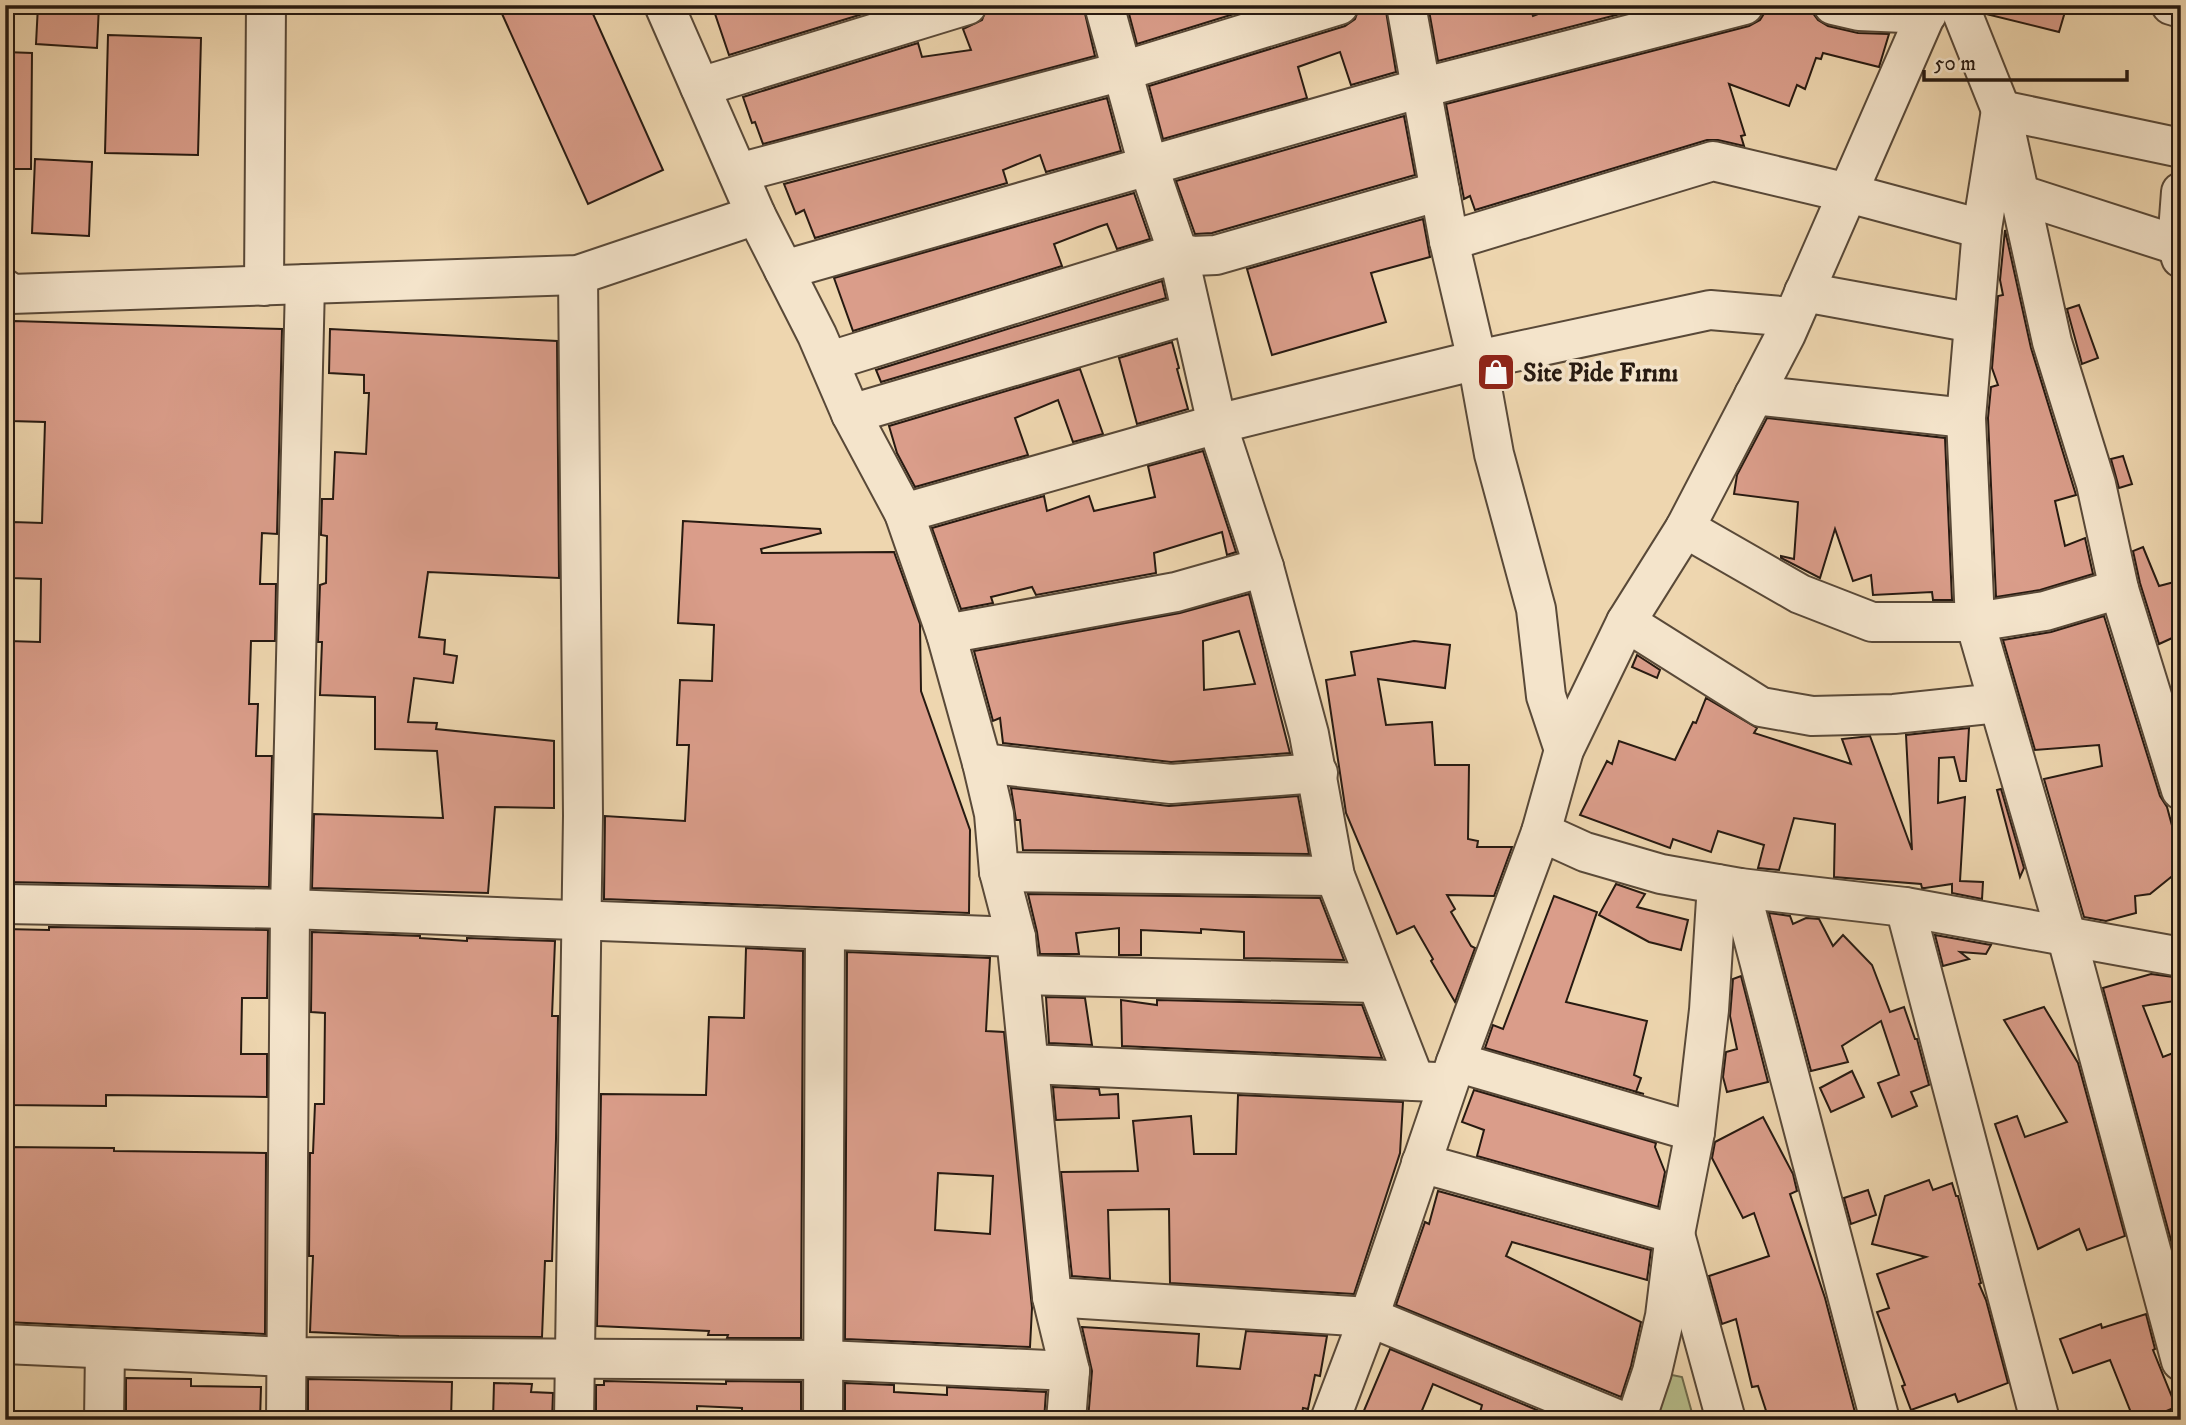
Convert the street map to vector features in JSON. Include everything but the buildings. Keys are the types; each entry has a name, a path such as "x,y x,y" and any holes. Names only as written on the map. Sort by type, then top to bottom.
{"street":[{"path":"264,286 266,5"},
{"path":"664,5 756,215 830,361 851,414 904,513 946,634 994,814 999,872 1016,937 1052,1297 1070,1371 1066,1420"},
{"path":"700,87 967,5"},
{"path":"1104,5 1148,165 1178,253 1217,424 1264,567 1318,773 1335,876 1376,983 1440,1075"},
{"path":"737,173 1123,71 1339,5"},
{"path":"1406,5 1440,191 1478,360 1494,454 1536,609 1546,696 1564,750"},
{"path":"785,270 1421,88 1744,5"},
{"path":"1833,5 1859,11 1939,8"},
{"path":"2171,5 2181,8"},
{"path":"1939,8 2001,110 2052,342 2096,484 2119,589 2181,790"},
{"path":"1330,1420 1369,1317 1421,1163 1440,1075 1541,832 1564,750 1626,622 1685,528 1754,395 1799,304 1848,193 1939,8"},
{"path":"2001,110 2181,148"},
{"path":"2001,110 1983,229 1966,418 1975,622 2067,937 2181,1361"},
{"path":"1450,241 1713,161 1983,229"},
{"path":"830,361 1178,253 1194,256 1216,255 1440,191"},
{"path":"2019,194 2179,251 2181,192"},
{"path":"7,294 578,275 756,215"},
{"path":"574,1420 583,803 578,275"},
{"path":"286,1420 290,909 305,284"},
{"path":"904,513 1217,424 1478,360 1710,310 1799,304 1975,323"},
{"path":"851,414 1190,314"},
{"path":"1754,395 1966,418"},
{"path":"1685,528 1800,594 1872,622 1975,622 2045,611 2119,589"},
{"path":"946,634 1176,592 1264,567"},
{"path":"1626,622 1761,706 1812,716 1894,714 1998,703"},
{"path":"982,763 1171,784 1318,773"},
{"path":"1541,832 1585,852 1661,874 1729,886 1905,907 2181,957"},
{"path":"999,872 1335,876"},
{"path":"1636,1420 1652,1372 1665,1316 1675,1234 1695,1132 1709,1010 1729,886"},
{"path":"1729,886 1880,1420"},
{"path":"5,904 290,909 1016,937"},
{"path":"1905,907 2040,1420"},
{"path":"824,1420 825,931"},
{"path":"1020,975 1376,983"},
{"path":"1029,1064 1440,1075 1695,1132"},
{"path":"1421,1163 1675,1234"},
{"path":"1675,1234 1726,1420"},
{"path":"1052,1297 1369,1317 1619,1420"},
{"path":"1665,1316 1708,1354"},
{"path":"5,1344 287,1357 825,1360 1070,1371"},
{"path":"104,1420 105,1350"}],"green space":[{"path":"1672,1375 1682,1377 1694,1420 1648,1420 1657,1390"}],"place":[{"name":"Site Pide Fırını","path":"1496,372"}]}
